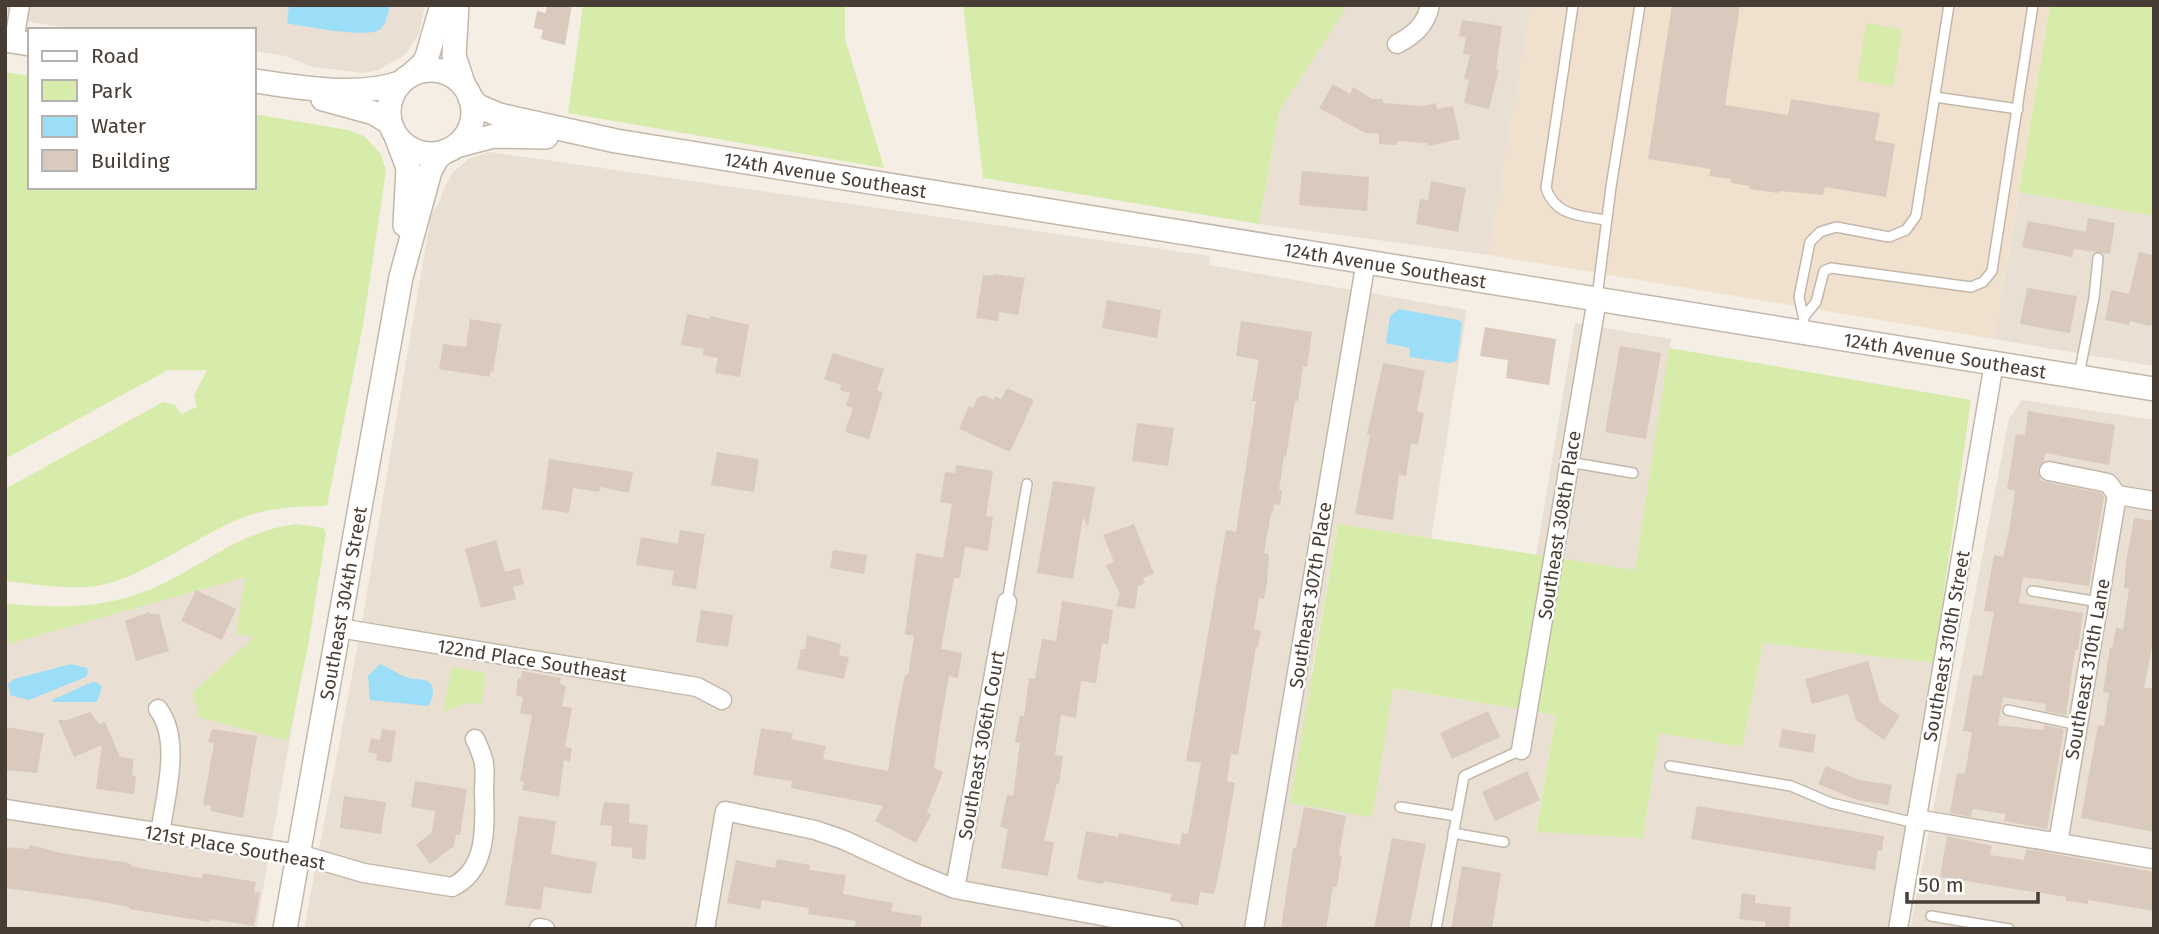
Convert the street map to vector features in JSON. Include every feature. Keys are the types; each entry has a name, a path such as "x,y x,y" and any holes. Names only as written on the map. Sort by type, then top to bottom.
{"street":[{"path":"16,41 20,5"},
{"path":"393,130 388,109 392,95 406,78 424,63 442,5"},
{"path":"256,81 374,113 393,130 405,146 417,152 430,154 450,149 465,136 473,111 454,56 457,5"},
{"path":"1397,44 1414,35 1428,16 1430,5"},
{"path":"256,81 350,91 382,89 425,70 440,71 453,76 467,92"},
{"name":"124th Avenue Southeast","path":"467,92 478,106 499,115 616,141 1597,299 1803,325 1994,363 2154,389"},
{"name":"Southeast 304th Street","path":"393,130 408,168 401,277"},
{"name":"124th Avenue Southeast","path":"450,149 481,137 502,135 616,141"},
{"name":"Southeast 304th Street","path":"285,929 401,277 430,171 437,158 450,149"},
{"name":"Southeast 307th Place","path":"1254,929 1366,261"},
{"name":"Southeast 308th Place","path":"1521,750 1597,299"},
{"name":"Southeast 310th Street","path":"1898,929 1994,363"},
{"path":"2049,471 2108,483 2117,495 2154,501"},
{"name":"Southeast 310th Lane","path":"2058,843 2117,495"},
{"name":"Southeast 306th Court","path":"955,889 1007,602"},
{"name":"122nd Place Southeast","path":"339,628 697,687 722,700"},
{"path":"158,709 169,730 171,751 160,834"},
{"name":"121st Place Southeast","path":"5,809 299,854 364,873 438,887 452,887 463,882 472,873 485,829 484,761 475,739"},
{"path":"705,929 725,811 816,830 955,889 1173,929"},
{"path":"1915,821 2154,859"}],"lane":[{"path":"1573,5 1546,188 1549,197 1561,211 1606,220"},
{"path":"1597,299 1606,220 1640,5"},
{"path":"1803,325 1800,297 1807,256 1810,242 1820,232 1836,227 1889,237 1906,230 1916,216 1949,5"},
{"path":"1803,325 1816,302 1824,271 1831,268 1971,287 1983,282 1992,271 2033,5"},
{"path":"1934,97 2018,109"},
{"path":"2079,377 2094,298 2098,258"},
{"path":"1569,462 1633,473"},
{"path":"1007,602 1027,484"},
{"path":"2032,591 2099,602"},
{"path":"2008,710 2078,725"},
{"path":"1436,929 1464,776 1521,750"},
{"path":"1670,766 1791,786 1831,803 1915,821"},
{"path":"1400,807 1456,816"},
{"path":"1453,833 1504,842"},
{"path":"1931,916 2009,929"}],"shaded area":[{"path":"5,5 425,5 419,34 406,54 378,70 364,73 312,67 286,56 256,51 256,28 68,28 5,18"},
{"path":"1348,5 1531,5 1489,255 1259,224 1279,111"},
{"path":"1531,5 2050,5 1994,339 1489,255"},
{"path":"490,152 1210,256 1209,265 1467,310 1431,538 1338,524 1311,675 1556,715 1536,831 1643,838 1659,733 1742,747 1763,643 1934,663 1888,929 304,929 359,639 431,215 453,172 470,158"},
{"path":"2019,192 2154,216 2154,366 1994,339"},
{"path":"1575,323 1671,339 1635,570 1536,555"},
{"path":"2022,400 2154,420 2154,929 1910,929 2009,419"},
{"path":"323,554 256,929 5,929 5,645"}],"green space":[{"path":"583,5 845,5 845,39 884,168 568,113"},
{"path":"963,5 1348,5 1279,111 1259,224 983,178"},
{"path":"2050,5 2154,5 2154,216 2019,192"},
{"path":"1866,23 1902,29 1893,86 1857,81"},
{"path":"5,72 28,76 28,189 256,189 256,114 348,130 364,136 381,154 386,171 363,325 327,506 279,509 243,517 130,576 96,586 62,587 5,581 5,489 163,402 175,405 181,414 197,407 194,396 207,370 168,370 5,459"},
{"path":"1669,348 1971,400 1934,663 1763,643 1742,747 1659,733 1643,838 1536,832 1556,715 1393,688 1372,817 1290,803 1338,524 1635,570"},
{"path":"297,524 324,528 326,533 308,646 288,741 198,717 192,693 254,637 236,634 245,577 5,645 5,603 72,606 114,601 155,587 249,537"},
{"path":"452,667 486,673 481,704 466,703 443,712"}],"water":[{"path":"289,5 390,5 379,30 362,33 287,23"},
{"path":"1399,309 1459,320 1462,323 1457,361 1450,363 1409,357 1410,348 1386,343 1390,316"},
{"path":"71,664 87,668 86,677 29,700 10,695 8,684 14,679"},
{"path":"380,664 406,677 430,683 433,693 428,706 370,700 368,676"},
{"path":"92,682 102,687 97,702 52,700"}],"building":[{"path":"547,5 572,5 565,45 541,39 543,30 534,28 537,11 546,13"},
{"path":"1672,5 1740,5 1725,105 1788,115 1791,99 1880,113 1875,140 1895,144 1886,197 1825,187 1823,195 1749,189 1750,186 1731,183 1731,179 1709,176 1711,169 1648,159"},
{"path":"1462,20 1502,26 1496,69 1499,70 1489,109 1464,103 1469,80 1464,79 1470,55 1463,54 1466,37 1459,36"},
{"path":"1333,84 1350,94 1353,87 1372,99 1383,99 1383,103 1423,106 1436,103 1437,109 1453,106 1460,139 1428,146 1427,143 1398,141 1397,145 1379,144 1379,134 1365,133 1319,108"},
{"path":"1302,171 1369,177 1367,211 1299,205"},
{"path":"1431,181 1466,188 1458,232 1416,224 1420,199 1428,200"},
{"path":"2088,218 2115,223 2110,254 2074,249 2072,257 2022,247 2028,221 2086,232"},
{"path":"2139,252 2154,255 2154,315 2151,326 2130,321 2129,325 2105,320 2111,290 2129,294"},
{"path":"983,275 1025,278 1018,315 999,312 998,321 976,318"},
{"path":"2027,288 2077,296 2070,333 2020,324"},
{"path":"1107,300 1161,310 1157,338 1102,328"},
{"path":"687,314 749,325 740,377 715,373 718,358 702,355 704,349 681,345"},
{"path":"470,319 501,324 490,377 439,369 443,344 466,347"},
{"path":"1241,321 1312,332 1307,367 1303,366 1298,401 1295,401 1286,457 1284,456 1279,490 1282,490 1280,505 1274,504 1271,513 1264,553 1269,554 1267,583 1264,599 1259,598 1254,629 1261,631 1238,755 1231,754 1227,781 1235,783 1221,863 1214,894 1200,892 1198,905 1170,901 1172,894 1104,881 1103,884 1077,879 1086,831 1118,837 1119,833 1180,845 1182,833 1188,834 1201,763 1186,761 1226,530 1236,532 1256,401 1252,401 1259,360 1236,356"},
{"path":"1485,327 1556,339 1549,385 1506,378 1508,360 1480,356"},
{"path":"1620,346 1661,353 1646,439 1605,432"},
{"path":"833,353 884,369 877,390 883,392 869,439 845,432 853,408 846,405 850,393 840,390 841,385 824,379"},
{"path":"1383,363 1425,371 1417,411 1424,413 1418,445 1411,443 1406,476 1399,475 1393,520 1355,514 1370,435 1367,435"},
{"path":"1007,388 1034,400 1010,452 959,429 969,406 973,408 977,398 984,395 994,400 995,396 1001,399"},
{"path":"2028,411 2115,425 2109,465 2045,453 2044,461 2038,469 2041,481 2101,493 2104,497 2089,586 2023,577 2019,603 2083,613 2066,715 2045,711 2046,704 2003,697 1998,725 2043,730 2044,725 2064,729 2047,829 2004,821 2006,814 1973,809 1971,817 1950,813 1957,773 1965,774 1972,732 1963,731 1973,675 1982,676 1994,612 1984,611 1994,555 2003,557 2009,531 2015,491 2007,489 2016,434 2025,435"},
{"path":"1137,423 1174,428 1168,466 1132,461"},
{"path":"717,452 759,459 754,492 711,485"},
{"path":"549,459 633,472 629,493 600,487 599,492 573,488 569,513 542,509"},
{"path":"956,465 993,471 986,516 993,517 988,551 965,547 960,578 954,578 941,649 962,653 958,678 949,676 941,721 934,768 943,772 927,812 931,815 916,843 875,821 883,806 791,788 792,781 753,775 761,728 793,733 791,739 826,746 823,759 888,771 914,636 905,634 916,553 943,558 952,504 940,502 945,472 955,473"},
{"path":"1053,481 1095,487 1088,527 1083,517 1073,579 1037,573"},
{"path":"2134,518 2154,521 2154,636 2144,688 2154,688 2154,832 2081,818 2098,725 2104,726 2109,693 2103,692 2110,647 2112,648 2116,628 2123,629 2129,589 2124,588 2126,562"},
{"path":"1134,524 1154,574 1143,578 1145,583 1138,586 1135,609 1116,606 1120,594 1106,565 1114,562 1103,535"},
{"path":"680,530 705,534 696,589 671,585 674,571 636,565 641,537 678,544"},
{"path":"496,540 505,572 520,568 524,584 513,587 516,599 481,608 465,549"},
{"path":"833,550 867,555 864,574 830,568"},
{"path":"196,590 236,609 222,640 181,621"},
{"path":"1062,601 1113,610 1108,644 1102,643 1096,683 1081,681 1076,718 1061,715 1055,755 1063,756 1059,784 1057,783 1044,841 1054,842 1048,876 1001,868 1008,829 1000,827 1007,795 1013,796 1020,743 1015,742 1020,715 1024,716 1029,678 1035,679 1042,639 1056,641"},
{"path":"701,610 733,615 728,647 696,642"},
{"path":"149,612 159,614 169,651 136,661 125,621"},
{"path":"807,635 841,644 839,655 849,657 844,679 797,669"},
{"path":"1868,661 1880,702 1900,716 1884,740 1856,720 1848,694 1812,704 1805,679"},
{"path":"522,671 561,678 560,684 566,686 562,706 572,708 565,747 572,748 570,762 564,760 559,797 522,790 524,782 520,781 532,715 520,713 523,697 516,696 518,678 521,678"},
{"path":"1488,711 1500,737 1452,759 1440,733"},
{"path":"90,712 99,724 105,722 120,757 134,759 134,794 96,789 102,745 74,757 58,720 67,720"},
{"path":"5,727 44,733 37,773 5,770"},
{"path":"212,729 257,736 243,818 211,811 211,806 203,805 214,743 208,742"},
{"path":"382,729 396,731 391,763 376,760 377,754 368,752 371,738 380,740"},
{"path":"1782,729 1816,735 1813,753 1779,747"},
{"path":"1826,766 1860,780 1892,785 1888,805 1857,800 1818,784"},
{"path":"1527,771 1540,800 1495,821 1482,792"},
{"path":"415,781 467,789 460,835 456,835 454,846 430,864 416,845 432,832 435,811 411,807"},
{"path":"344,796 386,802 381,834 340,828"},
{"path":"604,802 630,804 629,823 648,825 645,860 632,858 632,848 611,846 612,826 600,825"},
{"path":"1697,806 1884,836 1882,851 1878,850 1875,870 1691,839"},
{"path":"1304,807 1346,816 1337,887 1333,887 1326,929 1281,929 1293,848 1296,848"},
{"path":"519,816 556,821 551,854 597,862 591,894 544,887 541,910 505,905"},
{"path":"1947,836 1992,846 1990,855 2024,860 2026,849 2154,872 2154,911 2088,900 2088,904 2066,901 2066,897 1940,877"},
{"path":"1392,838 1426,844 1409,929 1374,929"},
{"path":"30,845 65,854 124,862 151,870 202,878 203,873 256,882 254,892 260,893 254,926 211,919 210,922 86,899 5,888 5,847 29,849"},
{"path":"777,859 810,865 809,870 846,875 843,894 893,903 891,911 922,916 920,929 854,929 856,921 808,914 809,908 762,900 760,909 727,903 736,860 775,868"},
{"path":"1462,866 1501,873 1492,929 1451,929"},
{"path":"1742,893 1755,895 1755,903 1791,907 1789,929 1765,929 1765,922 1739,919"}]}
